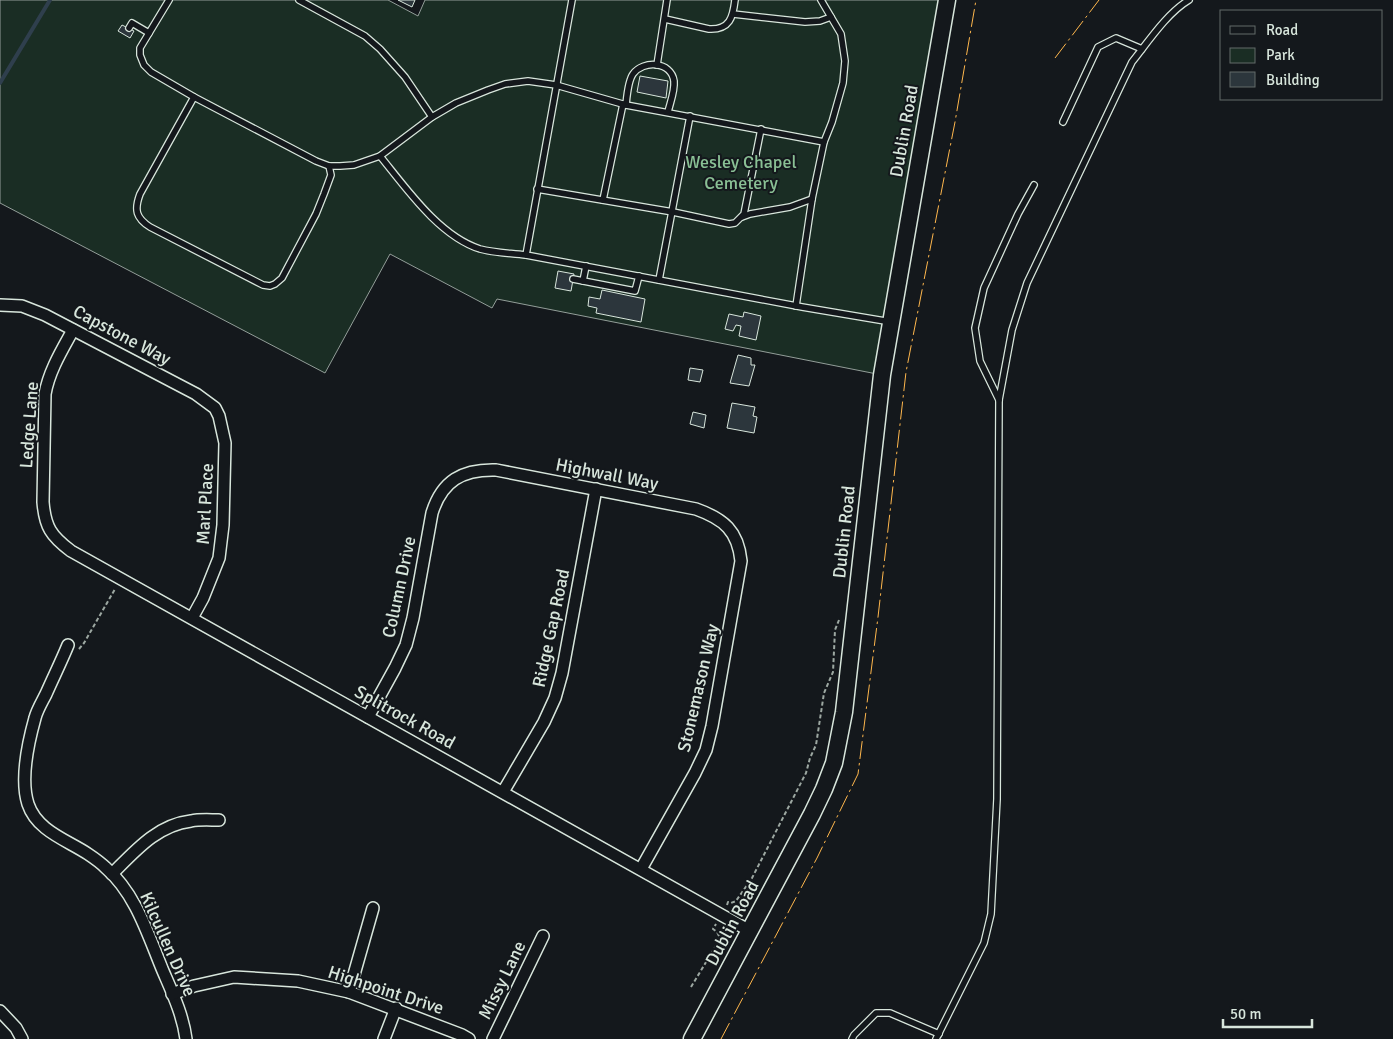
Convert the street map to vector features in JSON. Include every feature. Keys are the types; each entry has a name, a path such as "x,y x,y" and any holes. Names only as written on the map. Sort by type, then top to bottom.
{"main road":[{"name":"Dublin Road","path":"692,1039 812,814 834,763 844,712 882,375 947,0"}],"street":[{"name":"Capstone Way","path":"0,305 22,306 45,315 196,394 214,408 219,416"},
{"name":"Ledge Lane","path":"49,528 44,516 43,502 46,389 52,371 73,330"},
{"name":"Marl Place","path":"192,618 213,576 222,540 226,443 219,416"},
{"name":"Highwall Way","path":"468,472 496,470 696,509 716,517 725,523 732,532"},
{"name":"Column Drive","path":"368,717 406,645 436,501 444,488 454,479 468,472"},
{"name":"Ridge Gap Road","path":"503,792 544,722 555,698 562,673 596,490"},
{"name":"Splitrock Road","path":"49,528 58,541 71,551 750,931"},
{"name":"Stonemason Way","path":"641,869 706,750 741,567 740,551 732,532"},
{"name":"Kilcullen Drive","path":"68,646 35,717 26,758 24,786 28,803 32,815 40,824 53,834 89,855 112,874 126,892 138,912 172,994 186,1039"},
{"path":"112,874 140,845 157,833 174,825 192,820 219,820"},
{"path":"349,992 373,908"},
{"name":"Missy Lane","path":"493,1039 543,936"},
{"name":"Highpoint Drive","path":"172,994 194,986 234,978 298,981 349,992 396,1008 469,1039"},
{"path":"384,1039 396,1008"},
{"path":"0,1011 16,1028 22,1039"}],"lane":[{"path":"169,0 140,48 140,55 144,64 151,72 194,97 329,166 354,165 380,156 432,117 464,99 506,84 528,81 556,85 625,104 824,142"},
{"path":"299,0 365,36 380,49 405,77 432,117"},
{"path":"526,255 572,0"},
{"path":"657,65 667,0"},
{"path":"665,20 716,29 727,24 733,14 735,0"},
{"path":"796,306 812,200 824,142 843,83 845,61 840,34 821,0"},
{"path":"852,1039 876,1013 890,1013 938,1036 984,943 991,914 997,798 999,400 1012,330 1027,283 1132,62 1179,6 1189,0"},
{"path":"733,14 805,22 820,21 830,17"},
{"path":"129,28 132,23 148,33"},
{"path":"1063,122 1098,47 1116,38 1142,50"},
{"path":"604,200 629,86 633,74 641,67 648,64 657,65 665,67 670,71 674,80 668,112"},
{"path":"194,97 140,194 137,203 139,217 150,228 263,286 275,284 282,278 316,214 331,175 329,166"},
{"path":"659,280 690,116"},
{"path":"537,189 673,212 729,224 735,222 744,214 761,129"},
{"path":"380,156 426,211 448,231 478,248 493,252 526,255 891,322"},
{"path":"999,400 980,361 975,328 984,288 1018,214 1034,185"},
{"path":"740,218 812,200"},
{"path":"583,281 586,266"},
{"path":"573,279 635,290 639,276"}],"path":[{"path":"68,646 78,650 84,643 115,589"},
{"path":"726,907 728,902 736,901 752,878 806,773 816,745 824,694 833,672 834,630 842,615"},
{"path":"691,987 717,944 719,936 713,929 716,924"}],"green space":[{"name":"Wesley Chapel Cemetery","path":"0,0 388,0 418,16 425,0 947,0 882,375 497,299 492,308 390,254 325,373 0,203"}],"building":[{"path":"398,0 415,0 412,7"},
{"path":"122,25 134,31 130,38 118,31"},
{"path":"640,76 668,81 666,98 637,92"},
{"path":"558,271 574,274 571,291 555,288"},
{"path":"602,290 645,299 641,322 596,313 597,308 588,306 589,297 600,299"},
{"path":"744,312 761,316 756,340 739,336 741,326 736,325 733,331 725,329 729,314 743,317"},
{"path":"738,355 751,358 751,365 755,365 749,386 730,383"},
{"path":"690,368 703,370 700,382 688,380"},
{"path":"732,403 755,407 753,416 757,417 754,433 727,428"},
{"path":"693,412 706,415 704,428 690,424"}],"waterway":[{"path":"0,83 50,0"}],"power":[{"path":"721,1039 817,858 858,774 906,372 955,122 976,0"},
{"path":"1055,58 1099,0"}]}
